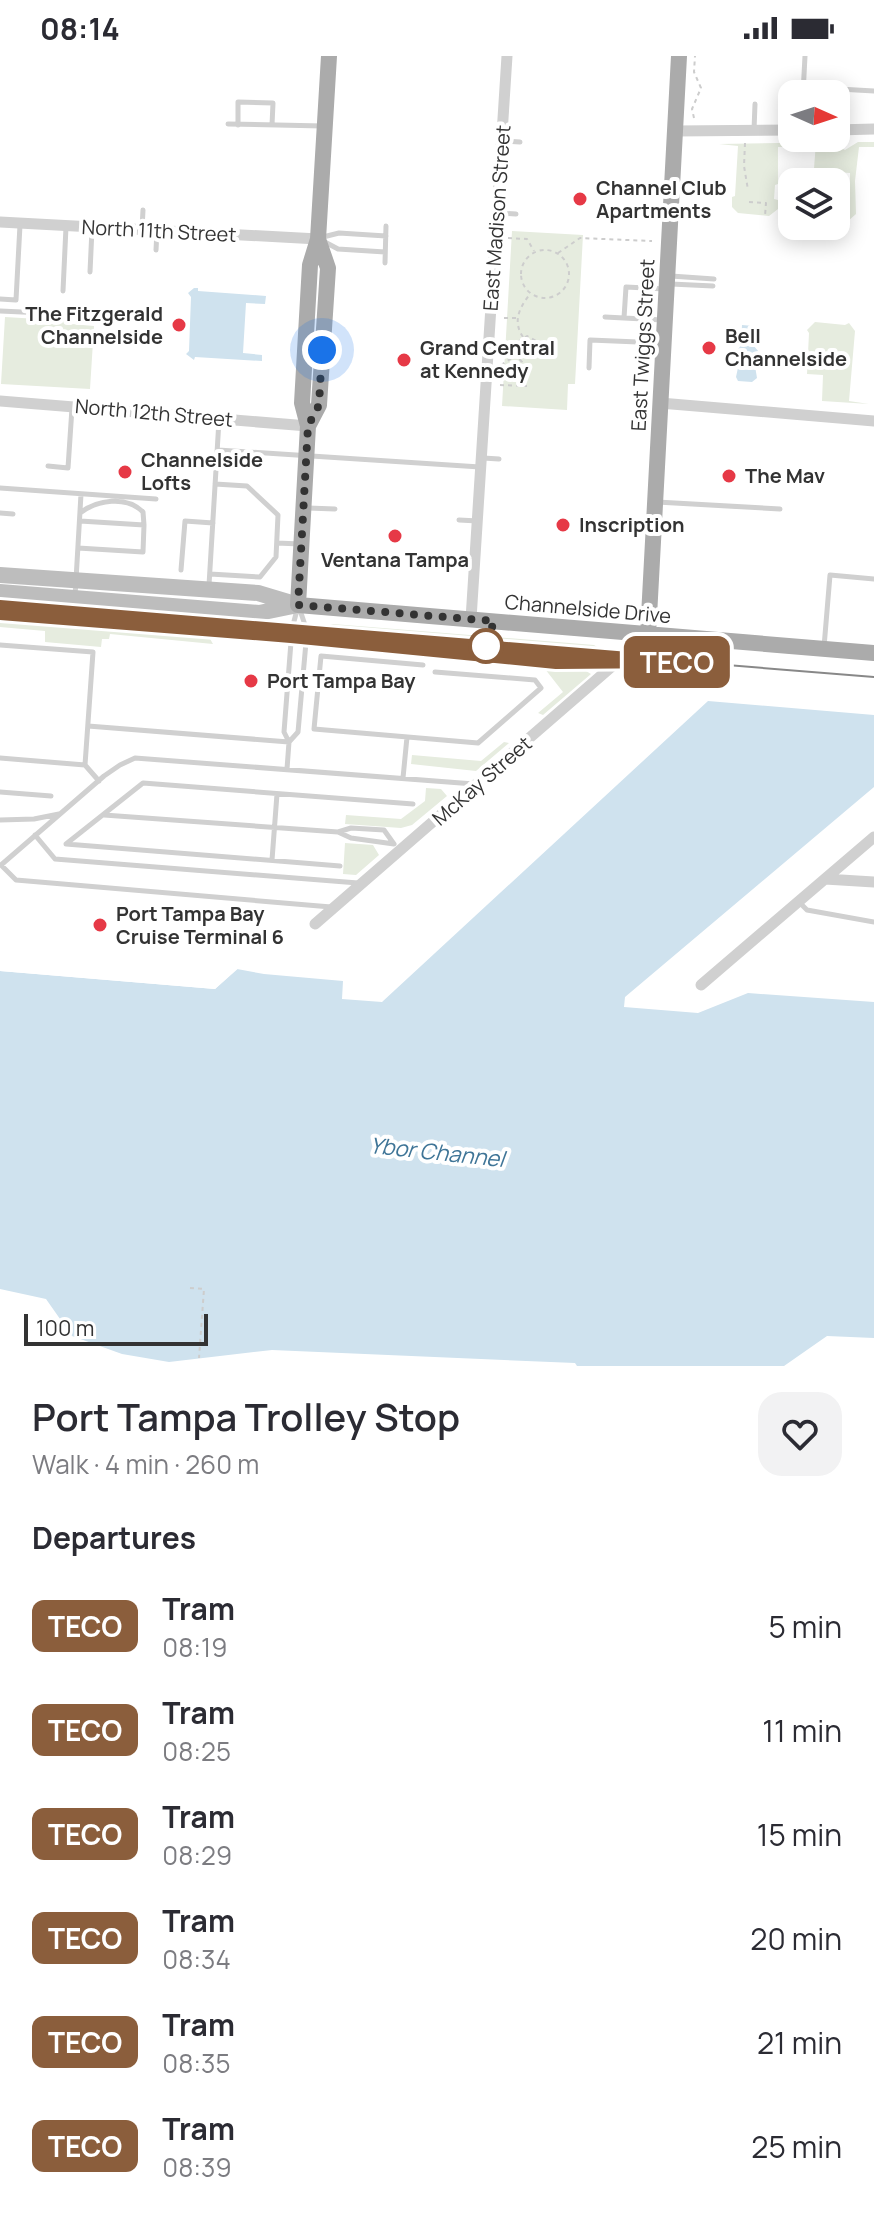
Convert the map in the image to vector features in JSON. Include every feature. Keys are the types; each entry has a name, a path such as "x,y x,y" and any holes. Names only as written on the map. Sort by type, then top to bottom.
{"main road":[{"path":"298,605 308,426 319,405 328,268 318,239 329,56"},
{"name":"East Twiggs Street","path":"648,635 679,56"},
{"name":"Channelside Drive","path":"0,575 227,583 298,605 874,653"},
{"name":"Channelside Drive","path":"0,592 259,613 298,605"}],"street":[{"name":"East Madison Street","path":"471,619 507,56"},
{"path":"850,130 874,129"},
{"path":"675,131 778,130"},
{"name":"North 11th Street","path":"0,222 318,239"},
{"name":"North 12th Street","path":"0,401 308,426"},
{"path":"660,403 874,421"},
{"name":"McKay Street","path":"315,924 362,884 397,848 479,784 648,635"},
{"path":"701,985 874,837"},
{"path":"825,879 874,882"}],"lane":[{"path":"804,80 805,56"},
{"path":"850,91 874,91"},
{"path":"238,125 238,102 273,103 272,125"},
{"path":"754,130 755,104"},
{"path":"228,124 325,126"},
{"path":"501,141 520,142"},
{"path":"645,184 672,185"},
{"path":"142,230 143,210"},
{"path":"497,213 516,214"},
{"path":"0,299 16,300 20,224"},
{"path":"63,291 66,226"},
{"path":"385,263 386,226"},
{"path":"90,272 92,227"},
{"path":"156,250 157,231"},
{"path":"318,239 339,233 386,236"},
{"path":"318,239 338,249 385,252"},
{"path":"624,318 626,287 714,279"},
{"path":"666,283 713,286"},
{"path":"0,311 66,314"},
{"path":"605,317 664,320"},
{"path":"589,368 590,340 663,343"},
{"path":"48,466 68,468 72,407"},
{"path":"210,582 219,419"},
{"path":"218,450 482,463 499,459"},
{"path":"215,484 247,486 278,515 276,557 260,577 227,583"},
{"path":"0,488 156,499"},
{"path":"75,598 81,494"},
{"path":"78,548 143,552 143,512 132,505 99,502 80,513"},
{"path":"656,502 780,509"},
{"path":"303,508 335,509"},
{"path":"0,513 13,514"},
{"path":"459,520 478,521"},
{"path":"80,521 144,525"},
{"path":"181,570 185,521 213,523"},
{"path":"277,543 301,544"},
{"path":"824,648 830,575 874,579"},
{"path":"287,769 289,742 284,732 292,629 298,605"},
{"path":"289,742 298,732 307,631 298,605"},
{"path":"0,645 93,652 85,765"},
{"path":"423,665 321,656 314,729 478,743 541,688 535,680 435,672"},
{"path":"88,726 289,742"},
{"path":"403,778 407,737"},
{"path":"0,758 85,765 99,781"},
{"path":"335,907 16,880 0,864 99,781 135,758 479,784"},
{"path":"340,866 66,844 143,783 413,804"},
{"path":"0,792 51,796"},
{"path":"272,860 277,793"},
{"path":"0,820 60,814"},
{"path":"103,814 338,832 397,848"},
{"path":"338,832 351,828 384,830 397,848"},
{"path":"35,835 55,859 362,884"},
{"path":"798,901 807,910 874,922"}],"path":[{"path":"695,56 694,72 701,88 692,109 696,120"},
{"path":"745,142 748,190"},
{"path":"737,164 744,164"},
{"path":"749,202 766,203 765,216"},
{"path":"508,238 527,239 535,252"},
{"path":"557,254 580,238 652,241"},
{"path":"544,250 557,254 568,267 569,275 563,289 550,297 531,293 524,284 521,269 524,262 535,252 544,250"},
{"path":"523,337 518,329 519,308 531,293"},
{"path":"504,318 518,318"},
{"path":"520,386 522,362 516,355 515,346 523,337 531,337 540,343"},
{"path":"501,365 516,355"},
{"path":"500,385 527,386"},
{"path":"190,1288 204,1289 199,1358"}],"shaded area":[{"path":"858,142 874,142 874,147 859,147 855,181 856,214 850,219 850,168 814,168 815,152 850,152 850,147"},
{"path":"778,143 778,184 775,185 774,199 778,200 778,209 769,216 738,213 732,207 738,146 719,144"},
{"path":"512,231 583,235 575,384 568,384 567,410 502,406"},
{"path":"5,317 72,321 72,324 94,326 90,389 1,384"},
{"path":"815,322 849,323 855,331 849,401 869,404 822,401 823,375 807,374 807,330"},
{"path":"0,622 209,637 213,644 110,634 109,639 102,639 101,647 45,642 45,631 0,627"},
{"path":"333,624 594,645 600,649 320,628"},
{"path":"545,669 586,671 591,674 543,715 538,713 563,692"},
{"path":"504,742 509,743 476,771 411,764 412,755 481,761"},
{"path":"426,788 441,789 447,796 412,825 401,828 345,824 346,815 401,819 425,801"},
{"path":"345,843 373,845 379,855 356,875 343,874"}],"water":[{"path":"194,288 198,291 266,296 265,304 246,303 243,353 262,355 262,361 195,357 194,360 186,354 189,351 191,297 188,293"},
{"path":"742,325 754,326 753,345 759,352 755,366 757,378 752,382 738,381 736,377"},
{"name":"Ybor Channel","path":"708,701 874,715 874,787 625,997 624,1007 698,1013 748,993 874,1002 874,1338 827,1336 784,1366 577,1366 575,1363 272,1350 169,1362 122,1354 72,1336 46,1299 0,1289 0,971 215,989 237,969 343,981 342,999 382,1002"}],"pier":[{"path":"235,966 241,966 215,989 0,971 0,967 214,985"}],"tram line":[{"path":"0,606 874,677"},
{"name":"TECO","path":"0,606 677,662 556,663 291,637 0,614"}],"place":[{"name":"Channel Club Apartments","path":"580,199"},
{"name":"The Fitzgerald Channelside","path":"179,325"},
{"name":"Bell Channelside","path":"709,348"},
{"name":"Grand Central at Kennedy","path":"404,360"},
{"name":"Channelside Lofts","path":"125,472"},
{"name":"The Mav","path":"729,476"},
{"name":"Inscription","path":"563,525"},
{"name":"Ventana Tampa","path":"395,536"},
{"name":"Port Tampa Bay","path":"251,681"},
{"name":"Port Tampa Bay Cruise Terminal 6","path":"100,925"}],"route":[{"path":"322,350 319,405 308,426 298,605 494,621 486,646"}]}
